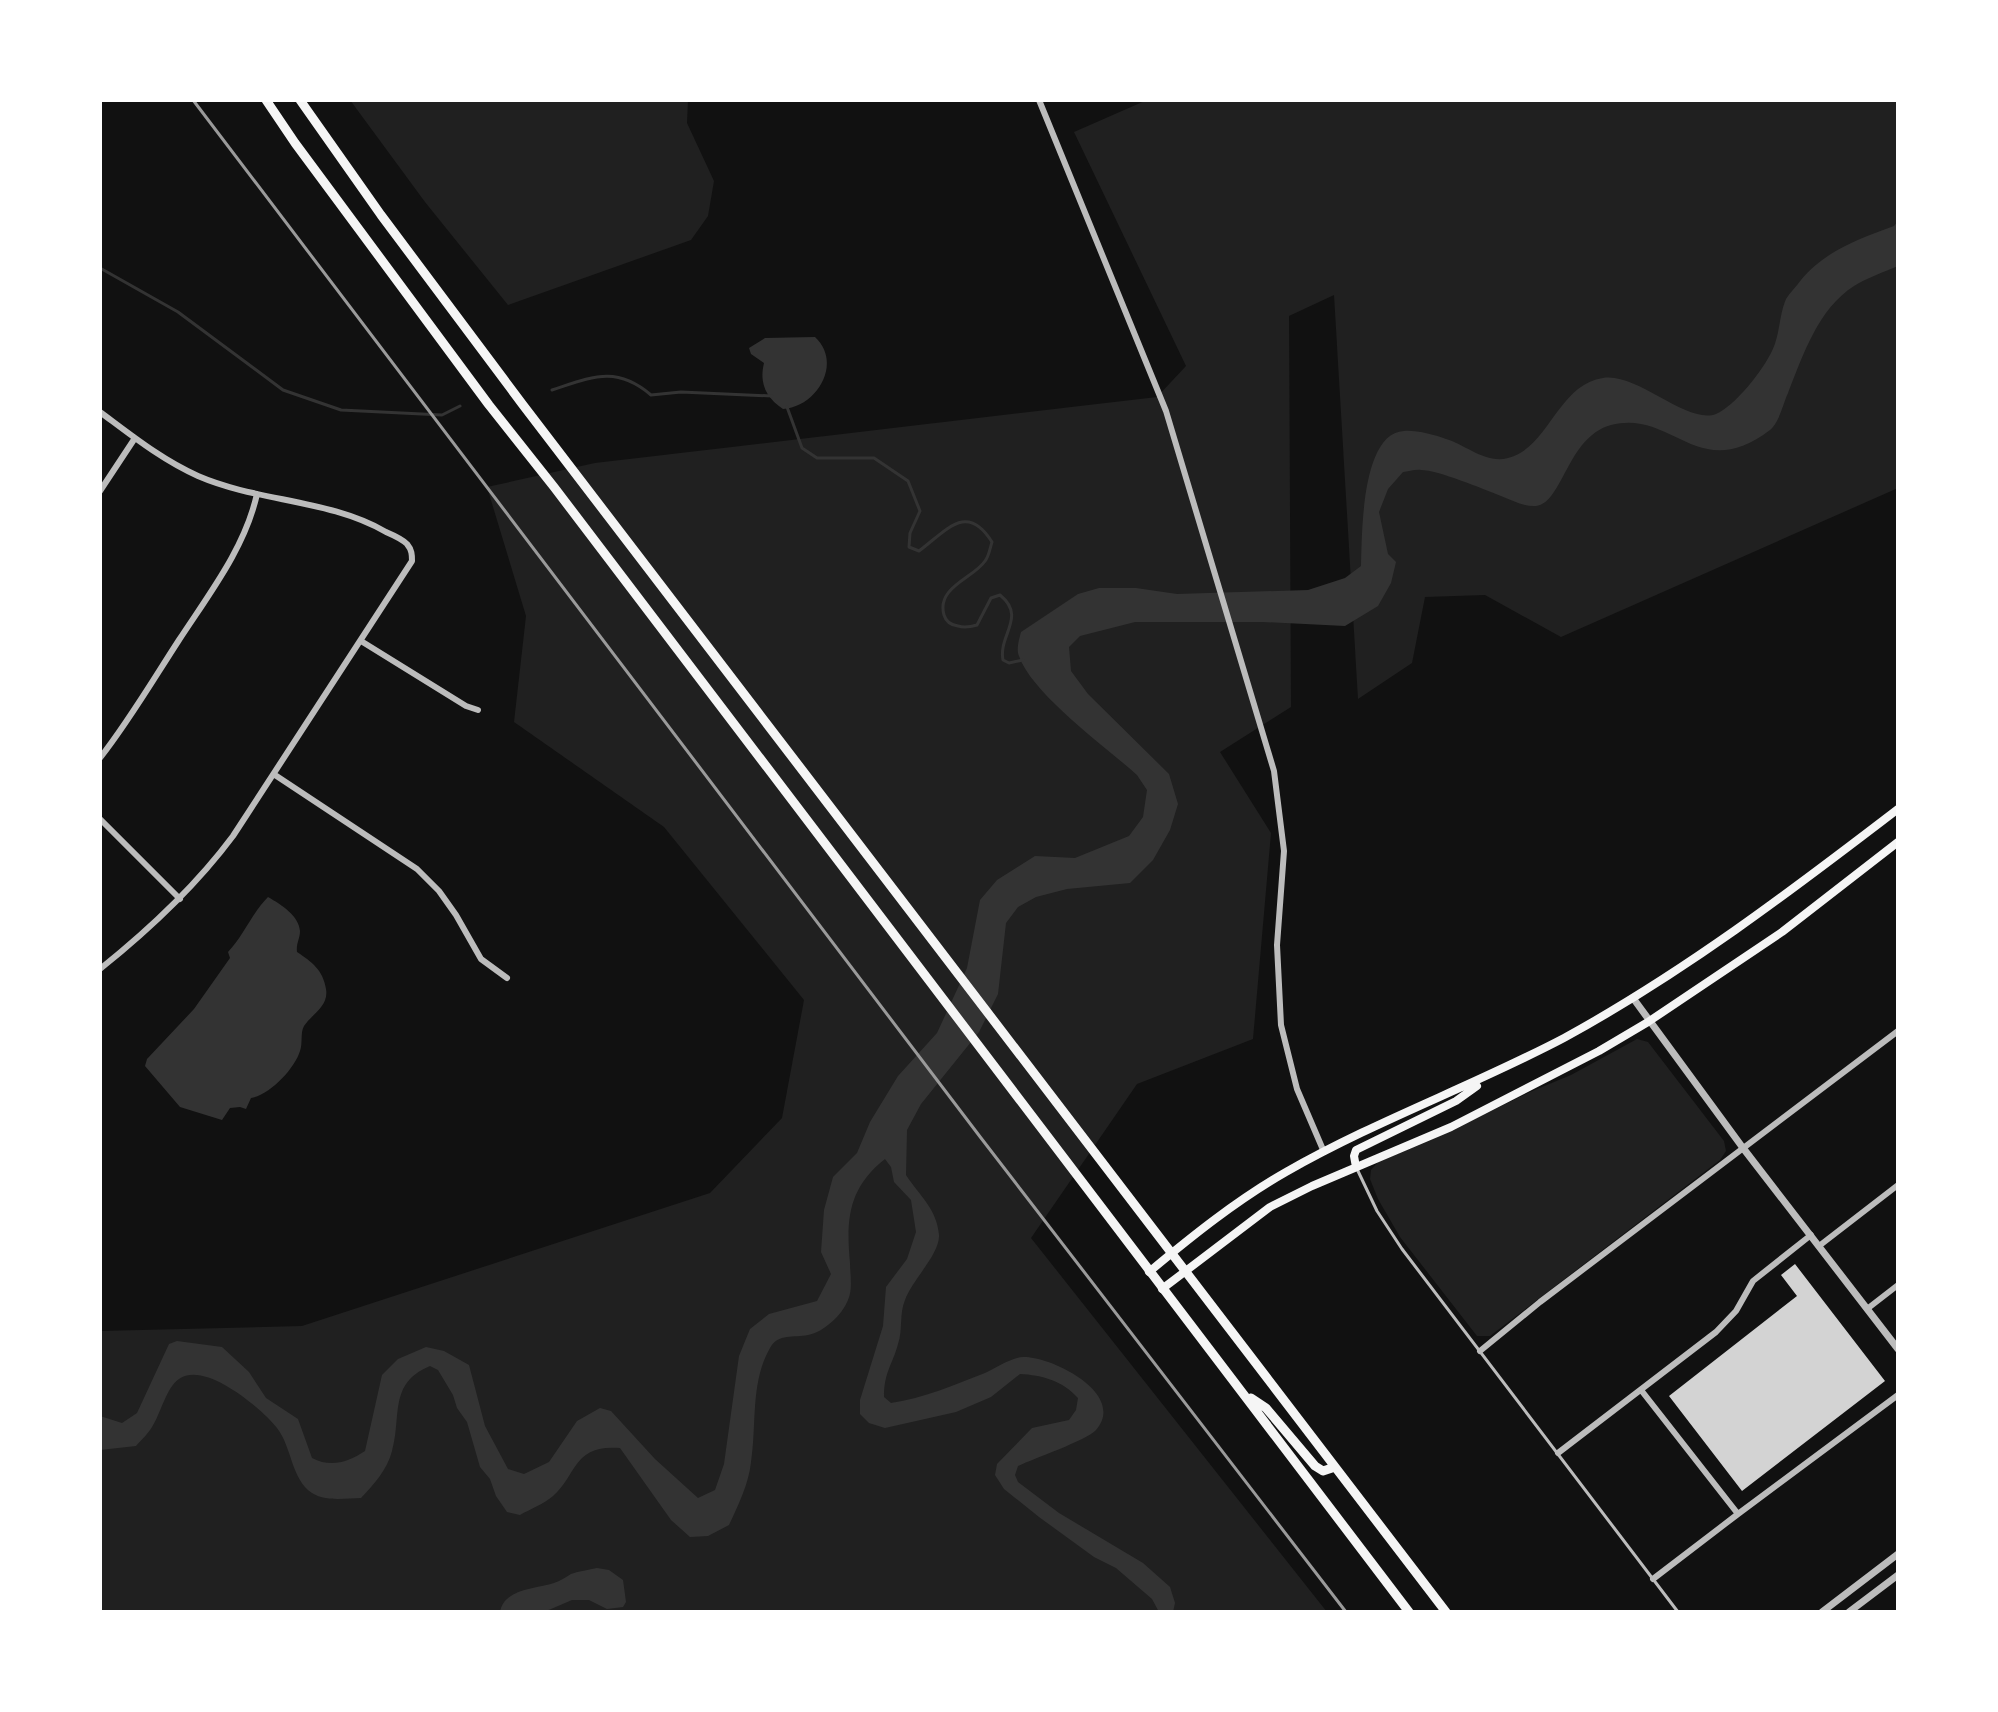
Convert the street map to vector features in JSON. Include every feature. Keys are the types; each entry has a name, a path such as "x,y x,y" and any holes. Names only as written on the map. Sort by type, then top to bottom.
{"main road":[{"path":"266,100 489,405 1409,1612"},
{"path":"300,100 381,215 523,405 1446,1612"},
{"path":"1149,1272 1247,1196 1324,1152 1494,1074 1633,998 1752,920 1898,810"},
{"path":"1162,1289 1270,1207 1463,1121 1599,1051 1648,1022 1782,932 1898,842"},
{"path":"1356,1167 1356,1150 1456,1101 1494,1074"},
{"path":"1244,1394 1266,1408 1315,1466 1323,1471 1335,1467"}],"street":[{"path":"1039,100 1166,411 1274,771 1284,851 1277,981 1281,1025 1297,1089 1324,1152"},
{"path":"100,412 135,438 197,475 257,494 346,515 379,527 407,543 412,552 412,561 275,775 207,871 135,941 100,969"},
{"path":"100,491 135,438"},
{"path":"100,758 235,552 257,494"},
{"path":"361,641 466,706 478,710"},
{"path":"275,775 417,869 439,891 481,959 507,978"},
{"path":"100,819 180,899"},
{"path":"1633,998 1743,1148 1898,1349"},
{"path":"1480,1351 1540,1302 1898,1031"},
{"path":"1819,1246 1898,1185"},
{"path":"1558,1453 1716,1332 1736,1311 1753,1281 1811,1235"},
{"path":"1867,1309 1898,1285"},
{"path":"1641,1390 1738,1514"},
{"path":"1653,1579 1898,1395"},
{"path":"1822,1612 1898,1554"},
{"path":"1849,1612 1898,1575"}],"lane":[{"path":"1356,1167 1391,1233 1678,1612"}],"shaded area":[{"path":"350,100 688,100 687,123 714,181 708,216 691,240 508,305 425,202"},
{"path":"1147,100 1898,100 1898,488 1561,637 1485,595 1425,597 1412,663 1358,699 1334,295 1289,316 1291,707 1220,752 1271,833 1253,1039 1137,1084 1031,1238 1327,1612 100,1612 100,1331 302,1326 710,1193 782,1118 804,1000 664,827 514,722 526,616 487,487 595,463 1157,397 1186,366 1074,132"},
{"path":"1898,221 1898,266 1854,286 1831,307 1806,349 1776,423 1745,445 1724,450 1704,448 1652,427 1633,423 1611,425 1585,442 1553,494 1536,506 1518,503 1438,473 1419,470 1403,472 1388,489 1379,512 1388,554 1396,562 1391,583 1378,606 1345,626 1263,622 1135,622 1080,636 1069,647 1071,671 1088,694 1169,774 1178,804 1170,830 1153,860 1130,883 1067,889 1036,897 1018,907 1006,923 998,994 979,1032 921,1104 907,1130 906,1175 931,1210 939,1235 935,1250 903,1305 899,1339 887,1375 884,1397 891,1403 915,1398 1024,1357 1052,1363 1082,1380 1102,1403 1103,1417 1096,1430 1018,1466 1015,1475 1018,1482 1059,1513 1143,1563 1170,1587 1175,1603 1173,1612 1159,1612 1152,1599 1116,1568 1094,1557 1039,1517 1004,1489 995,1475 997,1464 1032,1428 1069,1420 1076,1410 1078,1398 1066,1387 1044,1378 1020,1374 991,1397 956,1412 885,1428 869,1423 860,1414 860,1400 883,1326 886,1287 907,1259 916,1232 911,1200 894,1182 891,1167 885,1159 863,1181 852,1206 848,1300 826,1327 808,1335 782,1338 770,1348 759,1375 753,1448 746,1486 729,1525 708,1536 690,1537 671,1520 620,1448 605,1448 584,1456 549,1499 520,1515 507,1512 496,1496 490,1479 480,1467 467,1422 457,1408 453,1395 438,1370 430,1366 417,1373 402,1391 390,1458 380,1476 361,1498 330,1499 312,1493 300,1480 282,1436 270,1420 232,1389 203,1376 190,1375 174,1383 152,1427 136,1446 100,1450 100,1416 122,1423 137,1413 169,1344 177,1341 222,1347 249,1372 266,1398 298,1419 312,1458 326,1463 346,1461 365,1451 382,1375 398,1359 426,1347 444,1351 469,1365 485,1426 508,1469 524,1474 549,1462 577,1421 600,1408 611,1411 655,1459 698,1498 715,1490 724,1464 739,1356 750,1329 769,1314 817,1301 831,1274 821,1252 824,1210 833,1177 857,1153 870,1122 898,1076 937,1033 967,968 980,900 997,880 1035,856 1075,858 1129,836 1143,817 1147,790 1137,775 1071,719 1039,687 1019,656 1021,632 1078,594 1099,588 1136,588 1177,594 1308,590 1345,578 1361,566 1364,510 1372,466 1379,449 1390,436 1404,431 1442,437 1492,458 1508,458 1534,442 1575,392 1587,383 1603,378 1631,383 1691,412 1716,414 1740,396 1768,359 1775,345 1786,299 1801,280 1821,261 1844,247 1894,226"},
{"path":"815,337 827,359 822,382 806,401 783,409 768,395 762,377 764,363 751,354 749,348 765,338"},
{"path":"268,897 297,920 300,931 297,952 312,963 325,982 325,1000 304,1026 300,1051 287,1073 266,1092 251,1098 246,1109 230,1108 222,1120 180,1107 145,1066 147,1059 194,1009 230,958 228,952"},
{"path":"1637,1039 1648,1042 1724,1141 1726,1151 1720,1160 1490,1336 1477,1336 1400,1237 1378,1199 1370,1179 1371,1170 1378,1162 1571,1075"},
{"path":"597,1568 609,1570 623,1580 626,1602 623,1607 607,1609 589,1600 572,1600 544,1612 500,1612 503,1604 514,1594"}],"building":[{"path":"1795,1264 1885,1381 1742,1491 1669,1396 1797,1296 1781,1275"}],"waterway":[{"path":"100,268 178,312 283,390 341,410 442,415 460,406"},
{"path":"552,390 603,376 626,380 651,395 681,392 772,396"},
{"path":"787,407 802,448 817,458 874,458 908,481 920,511 910,533 909,547 919,551 948,528 965,522 983,530 992,542 988,557 945,597 944,615 953,625 977,625 991,598 1000,595 1011,611 1003,660 1009,663 1023,660"}],"railway":[{"path":"193,100 981,1138 1346,1612"}]}
